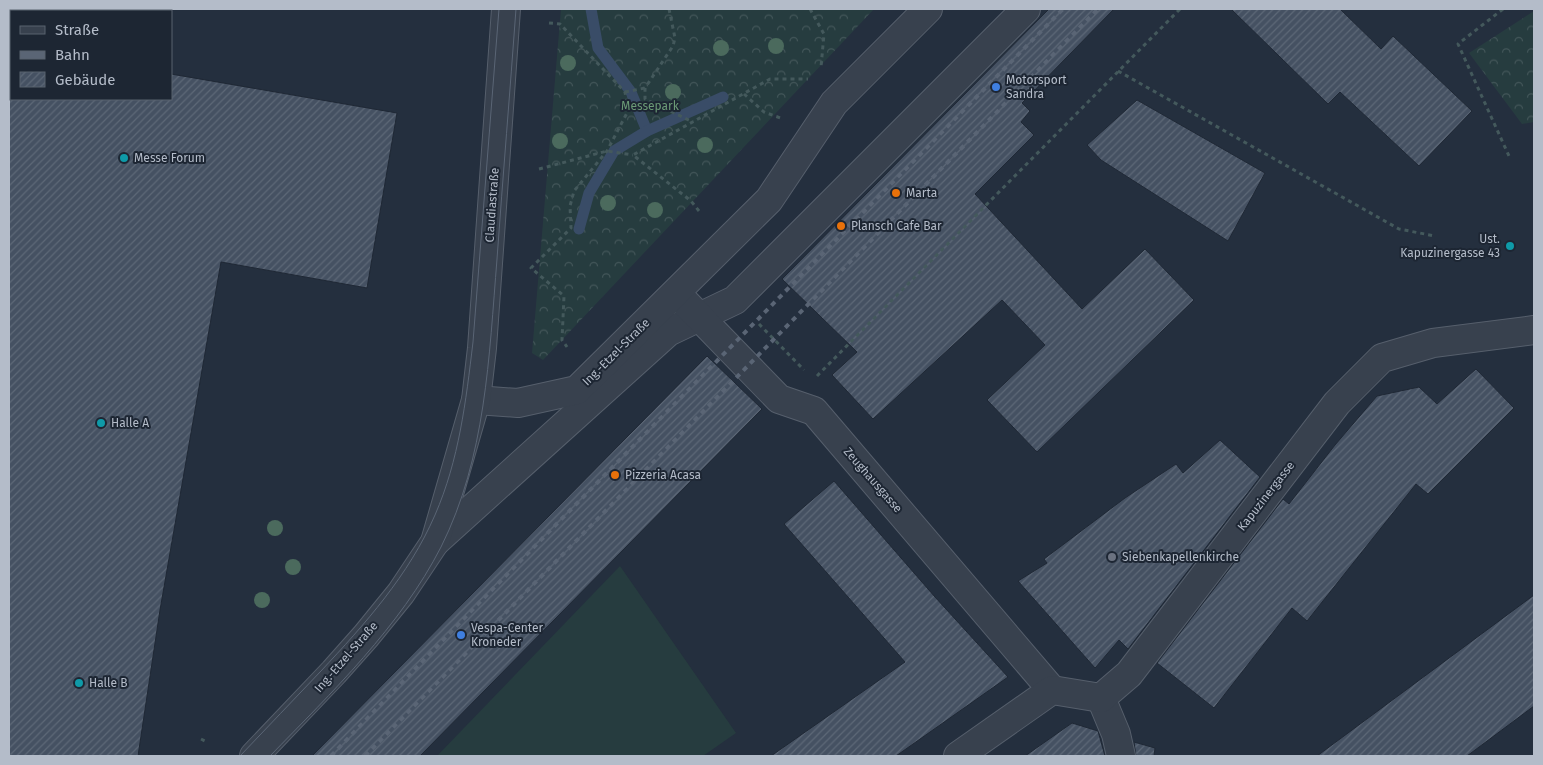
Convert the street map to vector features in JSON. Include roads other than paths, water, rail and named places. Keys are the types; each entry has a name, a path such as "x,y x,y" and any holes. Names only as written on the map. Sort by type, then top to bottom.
{"street":[{"name":"Claudiastraße","path":"476,400 482,348 506,9"},
{"path":"435,542 668,332 735,300 1026,9"},
{"name":"Ing.-Etzel-Straße","path":"254,756 366,636 401,593 435,542 476,400 518,403 577,390 769,200 825,89 913,14"},
{"name":"Zeughausgasse","path":"676,292 779,399 814,412 1052,690"},
{"name":"Kapuzinergasse","path":"1101,698 1129,674 1337,403 1382,358 1433,343 1534,330"},
{"path":"958,756 1052,690 1101,698 1116,734 1121,756"}],"waterway":[{"path":"591,9 598,48 631,92 647,131"},
{"path":"579,229 589,193 614,151 647,131 723,97"}],"tram line":[{"path":"240,756 337,653 385,598 424,537 443,494 456,452 473,342 499,9"},
{"path":"270,756 341,683 406,604 441,547 456,513 468,478 483,406 488,369 516,9"}],"railway":[{"path":"331,756 1063,9"},
{"path":"365,756 1098,9"}],"place":[{"name":"Motorsport Sandra","path":"996,87"},
{"name":"Messe Forum","path":"124,158"},
{"name":"Marta","path":"896,193"},
{"name":"Plansch Cafe Bar","path":"841,226"},
{"name":"Ust. Kapuzinergasse 43","path":"1510,246"},
{"name":"Halle A","path":"101,423"},
{"name":"Pizzeria Acasa","path":"615,475"},
{"name":"Siebenkapellenkirche","path":"1112,557"},
{"name":"Vespa-Center Kroneder","path":"461,635"},
{"name":"Halle B","path":"79,683"}],"park label":[{"name":"Messepark","path":"650,106"}]}
